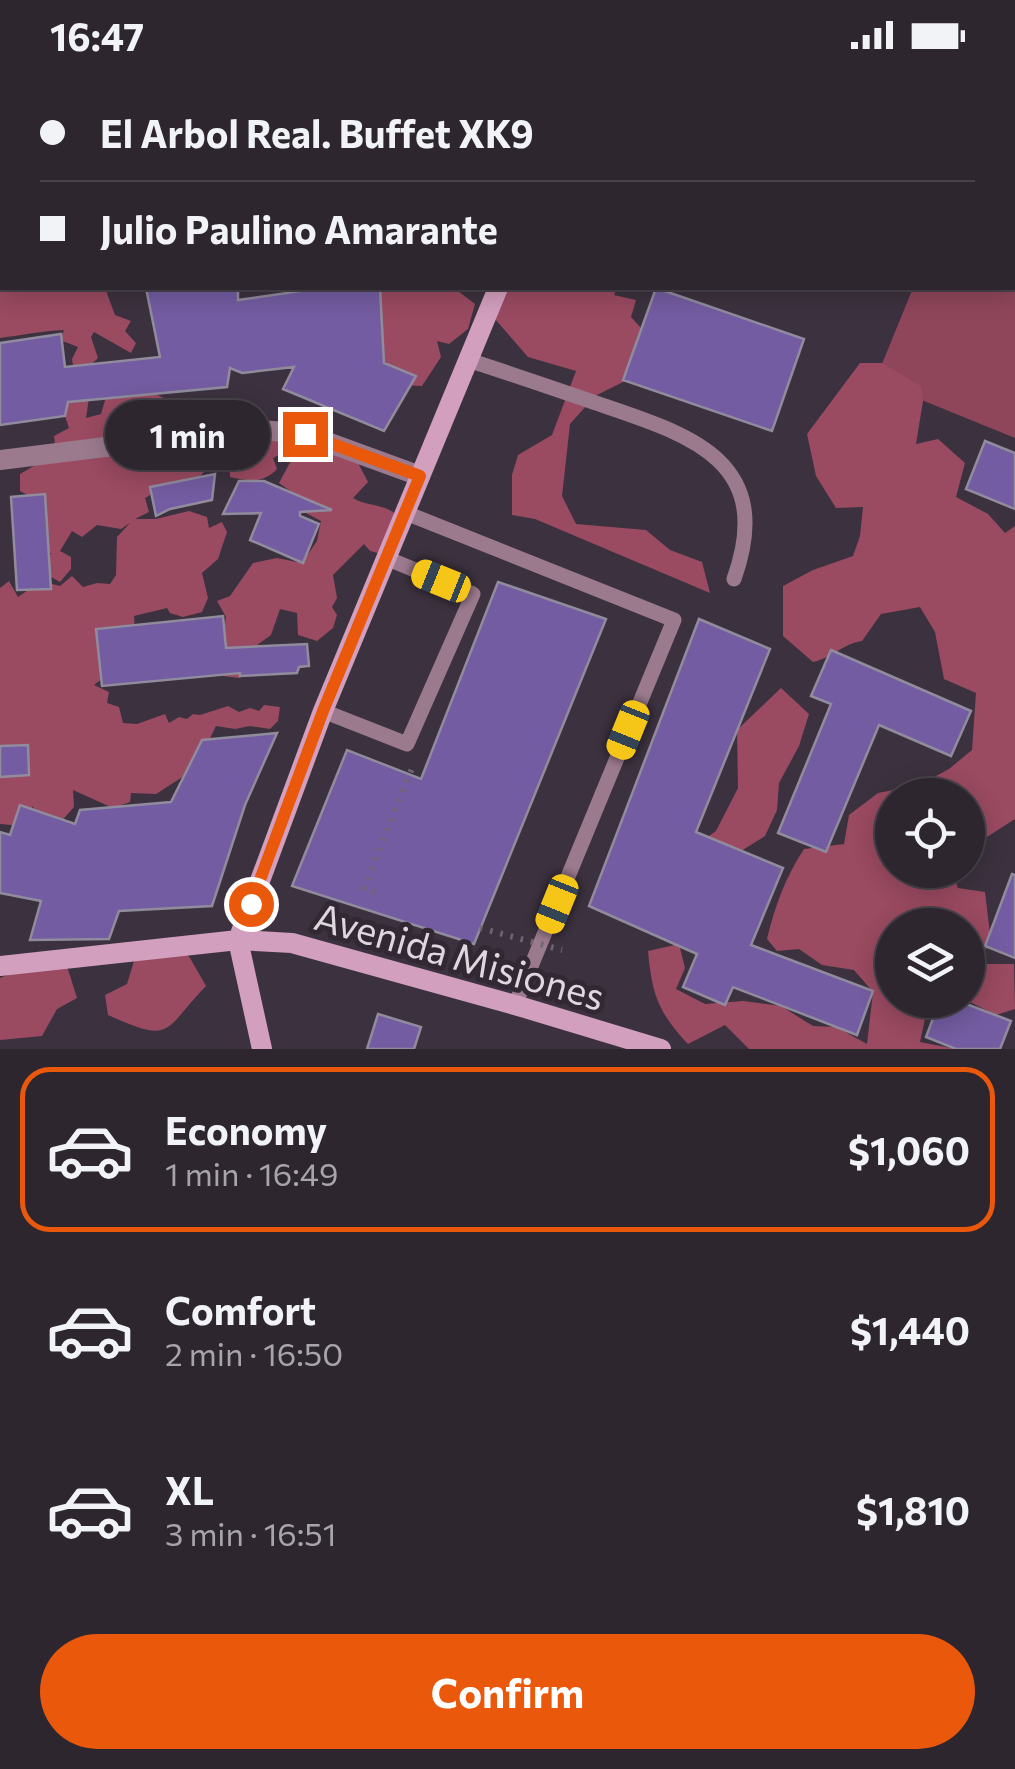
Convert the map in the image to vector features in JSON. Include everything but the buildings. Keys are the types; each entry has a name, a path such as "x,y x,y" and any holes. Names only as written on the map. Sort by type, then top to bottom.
{"main road":[{"path":"262,1049 238,940 323,711 497,290"},
{"name":"Avenida Misiones","path":"0,966 238,940 292,943 515,1004 660,1049"}],"street":[{"path":"0,460 250,429 305,434 420,476"}],"lane":[{"path":"468,360 668,427 704,447 726,468 740,492 746,517 746,546 734,579"},
{"path":"406,513 674,620 515,1004"},
{"path":"323,711 407,744 473,594 386,558"}],"path":[{"path":"375,892 364,888 414,764 398,757"},
{"path":"480,928 562,950"}],"shaded area":[{"path":"0,290 106,290 115,315 131,321 125,331 136,343 131,353 94,332 91,337 98,358 83,372 74,372 72,359 78,347 60,340 64,330 0,338"},
{"path":"372,290 457,290 475,304 468,329 449,344 437,341 441,357 422,386 400,385 353,334 374,314"},
{"path":"497,290 616,290 614,295 636,300 631,317 659,348 635,376 595,396 570,424 562,496 576,524 646,530 670,550 702,562 710,593 535,519 512,515 512,475 518,455 552,435 576,371 528,357 488,311"},
{"path":"912,290 1015,290 1015,438 875,381"},
{"path":"860,363 882,363 921,386 923,401 916,444 938,439 965,463 956,497 988,514 1005,533 1015,526 1015,819 985,838 985,778 932,778 972,750 976,693 944,679 935,632 920,607 881,614 862,641 813,662 783,636 783,586 853,556 860,536 863,507 836,508 816,476 807,434"},
{"path":"126,381 164,398 179,416 171,429 158,432 159,450 169,439 188,437 207,458 204,472 185,492 170,484 145,498 149,512 135,519 156,519 189,511 207,517 209,528 222,522 227,532 218,559 202,573 208,598 202,612 183,617 167,608 134,616 129,646 110,672 94,685 109,692 107,703 119,707 123,723 137,724 165,714 169,723 228,706 239,712 250,708 259,711 264,705 280,707 278,721 270,729 216,726 195,769 156,794 131,793 130,802 113,808 73,790 74,807 59,824 38,824 33,806 23,826 0,824 0,588 9,581 18,597 41,581 60,586 72,576 83,587 110,584 116,575 117,537 130,523 121,529 97,525 82,537 72,531 60,551 71,557 71,569 60,582 39,570 46,555 52,554 37,547 33,498 20,491 20,474 56,453 54,436 69,428 65,416 69,392 90,391 86,418 101,414 108,390"},
{"path":"247,437 280,440 286,451 273,458 277,469 266,477 230,477 229,452"},
{"path":"300,444 363,448 359,465 368,482 353,498 397,515 382,554 370,551 364,544 333,575 337,598 332,607 337,615 333,628 317,641 298,635 297,613 280,609 271,635 257,645 263,669 239,678 223,676 218,665 226,617 217,601 230,596 253,563 277,558 302,563 317,541 321,521 306,513 307,503 279,483"},
{"path":"781,688 809,714 799,746 779,783 777,810 765,836 741,851 688,851 716,831 738,788 737,730"},
{"path":"875,795 875,888 958,888 985,892 990,934 985,951 985,908 875,908 875,1018 925,1018 920,1042 956,1049 749,1049 725,1025 688,1044 658,1002 648,951 679,944 685,968 676,989 705,1004 743,1001 781,1006 813,1026 836,1027 867,1044 873,992 854,970 822,965 799,949 777,951 767,939 777,904 804,849 844,844 849,815"},
{"path":"176,943 206,986 173,1023 156,1031 108,1015 105,995 127,984 134,961"},
{"path":"66,963 77,998 57,1009 42,1036 0,1040 0,978 27,967"},
{"path":"985,964 1014,964 1015,1009 996,1015 985,1010"}],"route":[{"path":"251,904 323,711 420,476 305,434"}]}
